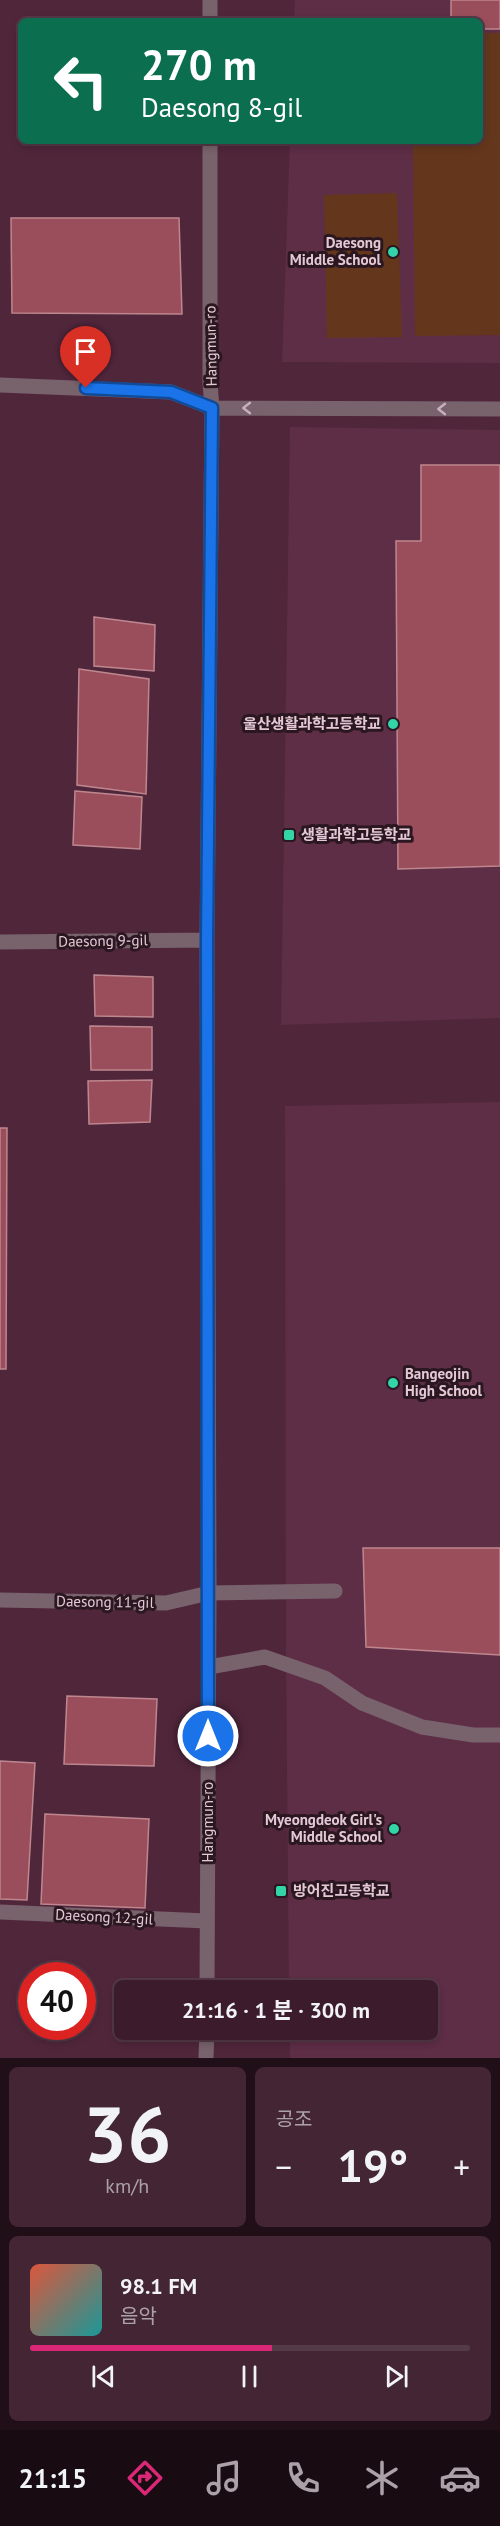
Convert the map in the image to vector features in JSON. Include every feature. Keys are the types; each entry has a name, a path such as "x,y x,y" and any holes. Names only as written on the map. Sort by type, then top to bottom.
{"street":[{"path":"210,0 210,18"},
{"name":"Hangmun-ro","path":"207,1980 209,1593 207,940 212,408 210,383 210,144"},
{"path":"0,385 171,392 212,408 500,409"},
{"name":"Daesong 9-gil","path":"0,942 207,940"},
{"name":"Daesong 11-gil","path":"0,1600 166,1604 209,1593 335,1592"},
{"path":"209,1667 265,1657 325,1678 362,1703 422,1728 473,1735 500,1734"},
{"name":"Daesong 12-gil","path":"0,1912 207,1921"},
{"path":"206,2058 207,2040"}],"shaded area":[{"name":"Daesong Middle School","path":"295,0 500,0 500,363 282,362 290,144 483,144 483,18 294,18"},
{"path":"483,33 500,33 500,335 415,336 413,144 483,144"},
{"path":"397,193 402,337 327,338 324,195"},
{"name":"울산생활과학고등학교","path":"290,427 500,430 500,1018 281,1025"},
{"name":"Bangeojin High School","path":"500,1102 500,2058 290,2058 290,2040 438,2040 438,1980 289,1980 285,1106"}],"building":[{"path":"451,0 500,0 500,29 483,29 483,18 451,18"},
{"path":"11,218 179,218 182,314 12,313"},
{"path":"421,465 500,465 500,866 398,869 396,541 421,541"},
{"path":"94,617 155,625 154,671 94,666"},
{"path":"79,669 149,679 146,794 77,785"},
{"path":"75,791 142,797 140,849 73,845"},
{"path":"94,975 153,977 153,1017 95,1016"},
{"path":"90,1026 152,1027 152,1070 91,1070"},
{"path":"152,1080 150,1122 89,1124 88,1081"},
{"path":"0,1128 7,1128 6,1369 0,1369"},
{"path":"363,1548 500,1548 500,1655 366,1647"},
{"path":"67,1696 157,1699 154,1766 64,1764"},
{"path":"0,1761 35,1763 27,1900 0,1899"},
{"path":"45,1814 149,1819 145,1908 41,1904"}],"place":[{"name":"Daesong Middle School","path":"393,252"},
{"name":"울산생활과학고등학교","path":"393,724"},
{"name":"생활과학고등학교","path":"289,835"},
{"name":"Bangeojin High School","path":"393,1383"},
{"name":"Myeongdeok Girl's Middle School","path":"394,1829"},
{"name":"방어진고등학교","path":"281,1891"}],"route":[{"path":"86,388 171,392 212,408 207,940 208,1736"}]}
